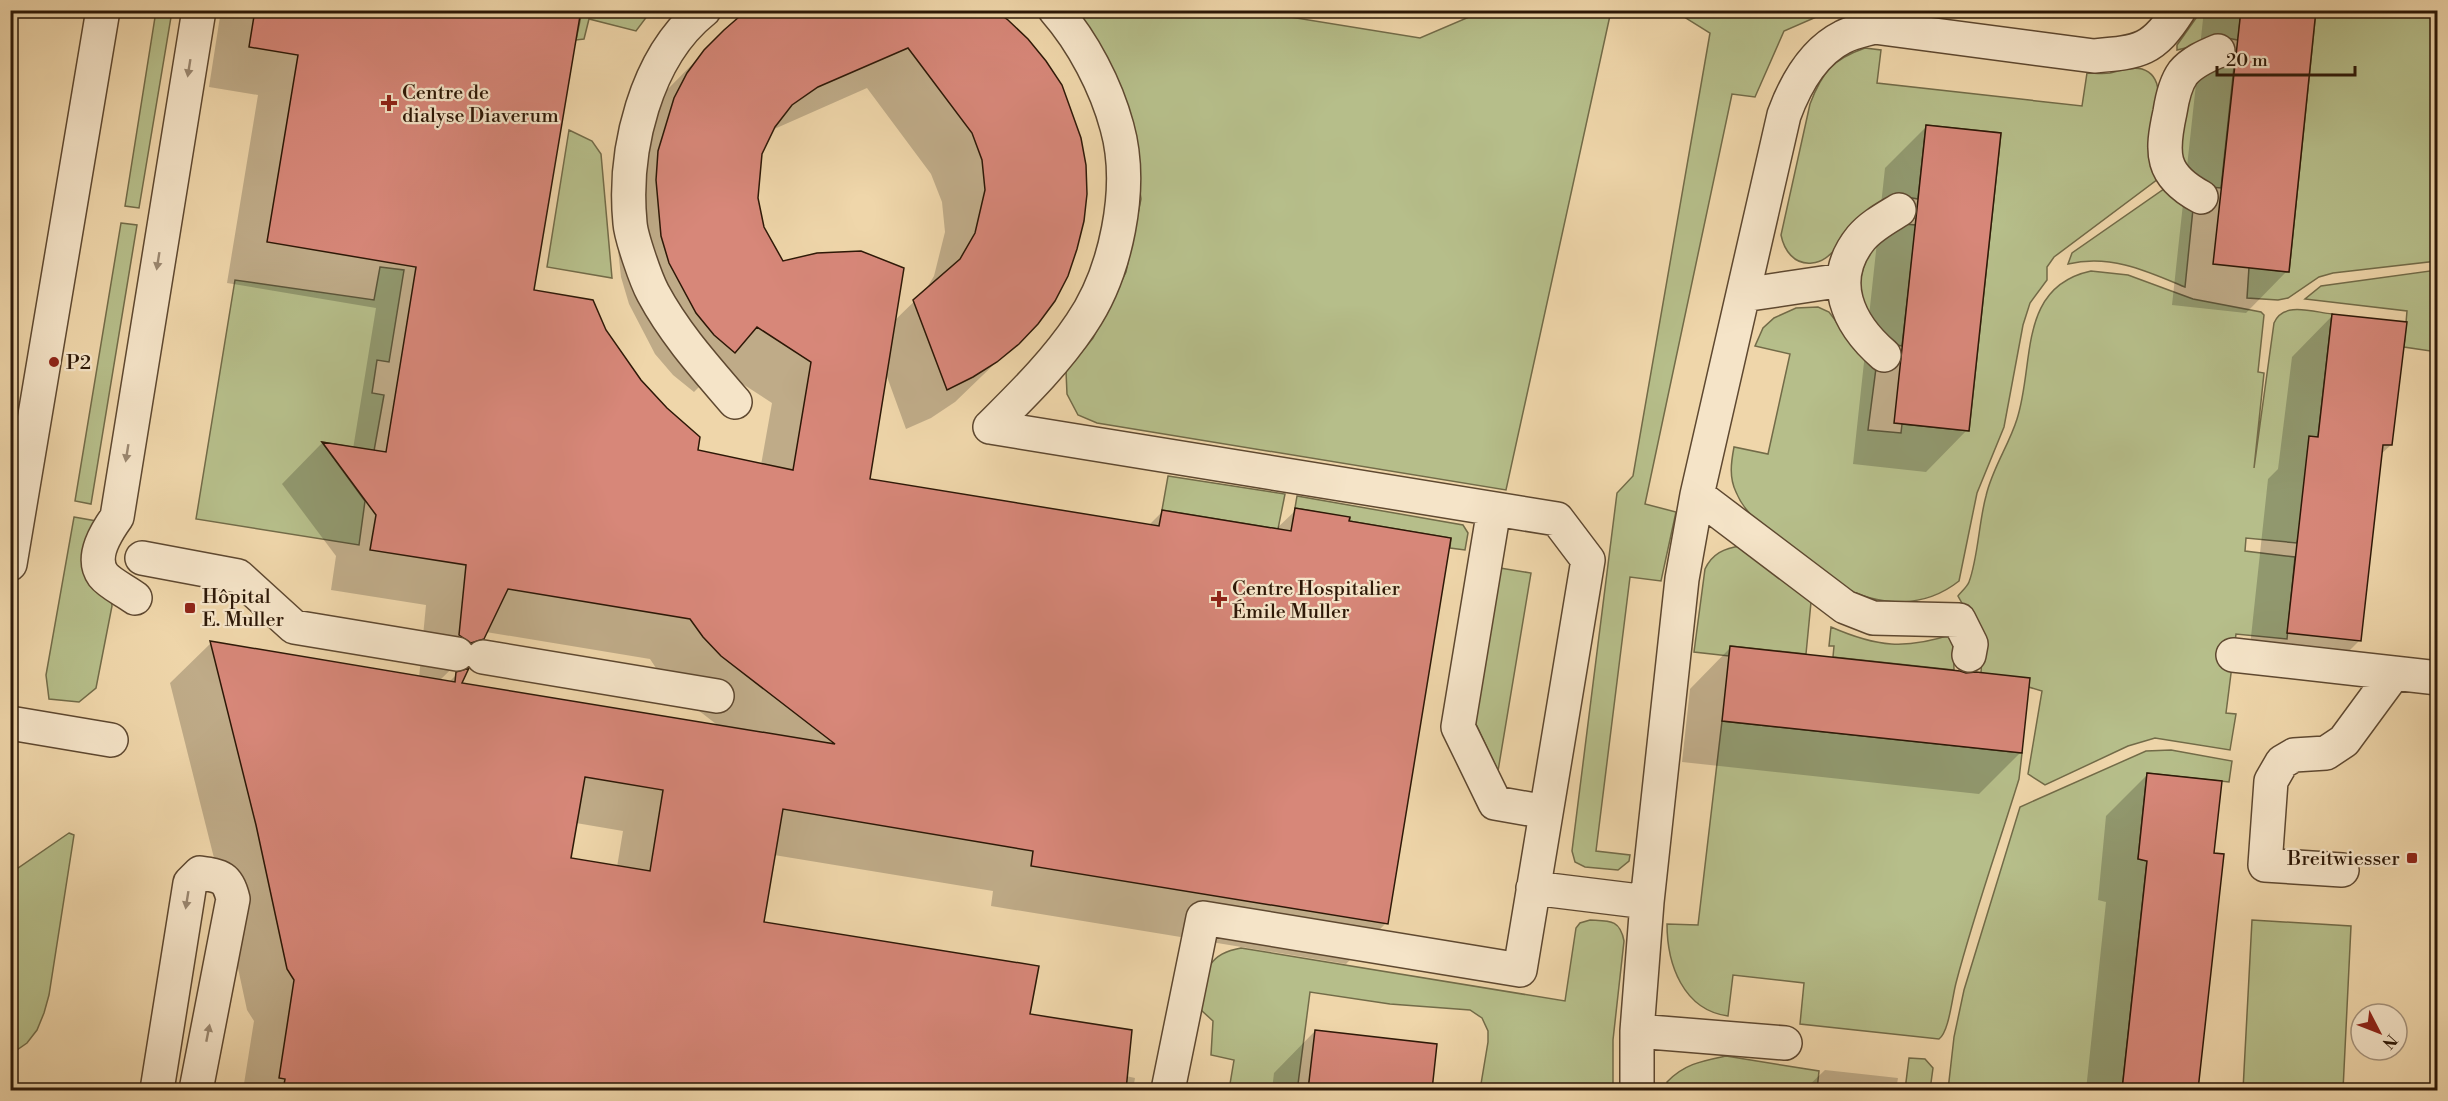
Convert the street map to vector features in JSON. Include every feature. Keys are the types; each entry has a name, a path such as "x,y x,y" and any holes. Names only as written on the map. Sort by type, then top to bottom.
{"lane":[{"path":"10,564 103,10"},
{"path":"135,598 103,575 99,564 99,552 106,533 117,517 199,10"},
{"path":"704,10 663,55 640,109 629,174 630,225 652,291 684,342 735,402"},
{"path":"1055,10 1065,22 1097,76 1117,128 1123,170 1118,232 1106,276 1082,323 1048,369 990,427 1557,519 1588,560 1520,970 1203,918 1168,1090"},
{"path":"1637,1090 1637,1031 1647,902 1682,579 1697,495 1784,115 1792,95 1806,71 1822,51 1843,37 1875,27 2094,56 2123,54 2148,47 2169,26 2179,10"},
{"path":"2148,47 2181,75"},
{"path":"2202,196 2185,188 2173,175 2164,154 2164,140 2174,91 2181,75 2202,58 2218,51"},
{"path":"1884,355 1858,328 1844,295 1844,280 1846,266 1862,237 1899,210"},
{"path":"1743,295 1844,280"},
{"path":"1697,495 1845,607 1873,618 1959,620 1971,644 1969,655"},
{"path":"1494,509 1458,727 1495,803 1546,812"},
{"path":"142,558 237,576 294,627 717,696"},
{"path":"2233,656 2438,678"},
{"path":"2342,870 2265,865 2271,781 2282,762 2294,754 2326,753 2344,741 2394,673"},
{"path":"10,723 111,740"},
{"path":"157,1090 190,883 200,873 219,876 230,885 233,899 196,1090"},
{"path":"1533,888 1647,902"},
{"path":"1637,1031 1785,1043"}],"green space":[{"path":"156,11 172,11 139,208 125,206"},
{"path":"582,11 651,11 636,31 589,19 584,39 576,40"},
{"path":"1070,11 1253,11 1420,38 1483,11 1611,11 1506,490 1097,423 1078,415 1067,394 1066,371 1093,338 1126,272 1141,199 1133,141"},
{"path":"1685,11 1830,11 1784,31 1755,97 1732,94 1645,504 1676,512 1661,581 1630,577 1596,851 1630,855 1629,861 1618,870 1585,867 1575,862 1572,851 1617,493 1633,476 1710,33 1684,17"},
{"path":"2201,11 2241,11 2238,40 2227,38 2177,50 2177,45"},
{"path":"2316,11 2437,11 2437,261 2333,273 2319,277 2288,298 2278,300 2247,298 2249,267 2289,272"},
{"path":"1865,48 1881,50 1877,83 2082,106 2087,73 2107,73 2138,68 2152,75 2157,84 2158,95 2149,158 2158,179 2054,257 2047,267 2047,280 2030,303 2023,325 2004,427 1977,493 1959,581 1932,596 1902,602 1872,598 1842,586 1767,529 1740,501 1734,486 1731,464 1734,447 1768,454 1790,354 1755,346 1763,328 1774,318 1796,308 1818,307 1829,312 1857,349 1876,368 1868,430 1901,433 1902,424 1969,431 2001,133 1926,125 1918,199 1907,197 1817,262 1806,263 1795,259 1787,251 1782,241 1781,235 1814,93 1830,68 1845,57"},
{"path":"2224,66 2234,67 2221,188 2210,187 2183,166 2178,145 2188,96 2198,77"},
{"path":"569,130 592,141 601,154 612,278 547,267"},
{"path":"2164,189 2177,201 2193,209 2185,287 2143,270 2114,263 2084,261 2068,264 2072,253"},
{"path":"121,223 137,225 91,504 75,501"},
{"path":"1904,224 1916,225 1902,346 1887,340 1875,327 1863,303 1860,284 1871,250 1882,239"},
{"path":"380,267 404,270 389,362 377,360 372,393 384,395 374,451 322,442 365,501 359,545 196,519 235,280 374,300"},
{"path":"2437,270 2437,352 2404,347 2407,311 2305,299 2321,286"},
{"path":"2091,271 2128,275 2193,299 2261,312 2264,315 2258,372 2264,373 2254,468 2274,323 2278,316 2291,310 2332,314 2318,437 2297,543 2246,538 2245,551 2295,557 2287,639 2236,634 2226,713 2236,714 2230,750 2155,738 2128,746 2045,785 2028,774 2042,691 1981,673 1983,641 1958,596 1969,582 1989,486 2017,419 2033,330 2040,310 2051,293 2067,280"},
{"path":"1168,476 1285,494 1278,529 1162,510"},
{"path":"1297,496 1463,525 1468,533 1465,550 1450,548 1451,538 1349,521 1350,518 1295,508"},
{"path":"74,517 102,522 112,606 96,688 79,702 49,699 46,675"},
{"path":"1741,546 1811,602 1806,654 1731,646 1729,656 1694,652 1705,569 1711,559 1719,553"},
{"path":"1500,568 1531,573 1498,771 1474,720"},
{"path":"1831,627 1863,639 1891,644 1920,642 1953,634 1954,670 1833,657 1834,646 1829,646"},
{"path":"1722,721 2022,753 2019,779 1970,932 1948,1022 1939,1039 1800,1024 1804,983 1733,975 1728,1016 1712,1012 1699,1005 1689,995 1674,969 1667,924 1698,925"},
{"path":"2171,750 2232,761 2229,782 2147,773 2138,859 2147,861 2122,1090 1948,1090 1954,1037 1964,990 2020,807 2146,751"},
{"path":"69,833 74,835 49,995 37,1030 27,1043 11,1054 11,873"},
{"path":"1590,920 1613,923 1620,929 1624,941 1613,1040 1613,1090 1480,1090 1488,1031 1482,1018 1470,1010 1390,1004 1310,992 1298,1084 1294,1090 1229,1090 1234,1060 1211,1055 1213,1021 1201,1010 1204,987 1208,969 1219,956 1228,951 1241,948 1565,1001 1576,928 1580,923"},
{"path":"2252,920 2351,926 2343,1090 2243,1090"},
{"path":"1726,1056 1819,1071 1817,1090 1667,1090 1667,1082 1680,1071 1701,1062"},
{"path":"1909,1058 1925,1059 1933,1068 1930,1090 1905,1090"}],"building":[{"path":"255,10 581,10 534,290 593,300 606,330 641,380 667,408 700,437 698,450 793,470 811,362 757,327 735,353 714,335 696,313 669,263 661,236 656,180 658,151 674,98 687,73 704,50 747,10 994,10 1008,20 1028,39 1062,85 1081,138 1086,165 1087,194 1084,221 1068,276 1055,301 1019,344 997,362 947,390 913,300 960,259 975,233 985,190 982,160 972,133 908,48 818,87 792,105 775,127 762,154 758,198 764,227 783,261 817,253 861,251 904,268 870,479 1159,526 1162,510 1291,531 1295,508 1350,517 1349,521 1451,538 1388,924 1031,866 1033,851 783,809 764,922 1039,966 1030,1014 1132,1030 1126,1090 283,1090 285,1079 279,1078 294,980 287,969 256,825 210,641 455,682 456,672 469,668 462,683 835,744 721,656 690,619 508,589 484,639 471,643 459,635 466,565 370,550 376,515 322,442 386,452 416,267 267,242 298,55 249,47","holes":["585,777 663,790 650,871 571,858"]},
{"path":"2241,10 2316,10 2289,272 2213,264"},
{"path":"1926,125 2001,133 1969,431 1894,423"},
{"path":"2332,314 2407,322 2392,445 2383,445 2361,641 2287,633 2309,436 2318,437"},
{"path":"1730,646 1966,673 2030,678 2022,753 1722,721"},
{"path":"2147,773 2222,781 2214,853 2224,854 2198,1090 2122,1090 2147,861 2138,859"},
{"path":"1315,1030 1437,1044 1432,1090 1308,1090"}],"place":[{"name":"Centre de dialyse Diaverum","path":"389,103"},
{"name":"P2","path":"54,362"},
{"name":"Centre Hospitalier Émile Muller","path":"1219,599"},
{"name":"Hôpital E. Muller","path":"190,608"},
{"name":"Breitwiesser","path":"2412,858"}]}
